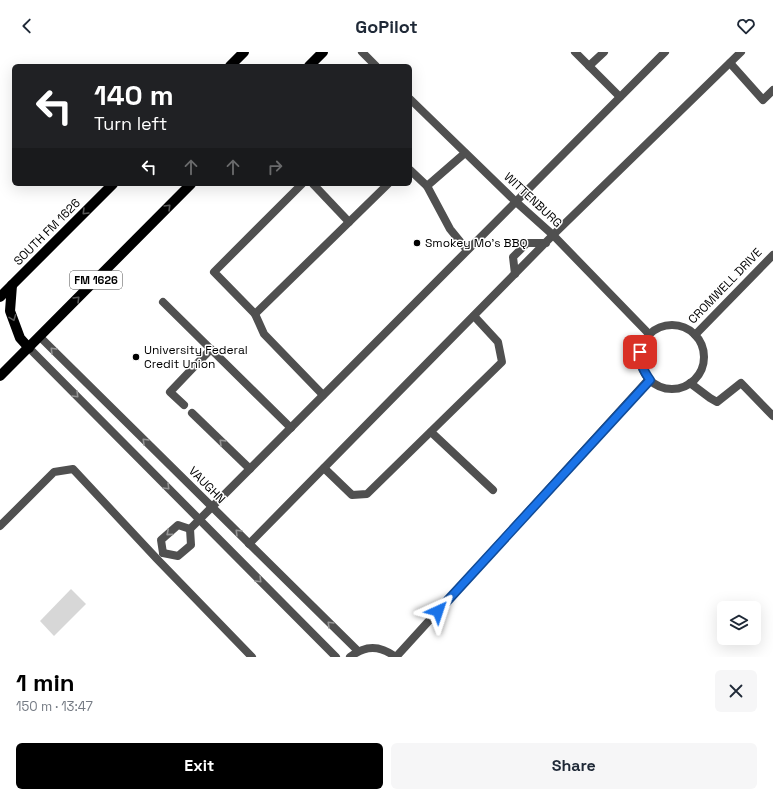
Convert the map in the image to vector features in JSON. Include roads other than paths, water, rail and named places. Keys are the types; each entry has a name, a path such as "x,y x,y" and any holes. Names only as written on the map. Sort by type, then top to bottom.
{"main road":[{"path":"232,64 244,52"},
{"path":"311,64 323,52"},
{"name":"SOUTH FM 1626","path":"0,297 111,186"},
{"name":"FM 1626","path":"0,376 189,186"},
{"path":"12,285 10,311 20,338 29,348"}],"street":[{"path":"362,52 374,64"},
{"path":"575,52 620,97"},
{"path":"589,66 604,52"},
{"path":"160,556 178,556 191,545 190,529 665,52"},
{"path":"249,544 553,235 741,52"},
{"path":"730,63 764,100 773,90"},
{"name":"WITTENBURG","path":"412,101 515,201 553,235 649,334"},
{"path":"427,186 465,153"},
{"path":"412,172 427,186 450,229 467,250"},
{"path":"300,186 214,272 255,314 264,334 323,395"},
{"path":"315,186 349,222"},
{"path":"255,314 386,186"},
{"path":"515,274 513,257 527,243 546,243"},
{"name":"CROMWELL DRIVE","path":"695,335 773,254"},
{"path":"163,302 291,428"},
{"path":"324,468 352,495 367,494 502,362 498,342 474,316"},
{"path":"677,325 687,329 695,335 701,344 703,360 698,375 690,383 680,388 669,388 659,386 650,380 640,362 640,352 643,342 649,334 662,326 677,325"},
{"name":"VAUGHN","path":"40,337 358,651"},
{"path":"29,348 336,657"},
{"path":"184,405 170,392 211,349"},
{"path":"350,657 358,651 368,648 378,648 387,651 396,657 650,380"},
{"path":"690,383 717,402 741,383 773,416"},
{"path":"192,413 250,469"},
{"path":"431,432 493,490"},
{"path":"0,526 54,472 73,468 160,556 252,657"},
{"path":"160,556 161,540 178,526 190,529"}],"place":[{"name":"Smokey Mo's BBQ","path":"417,243"},
{"name":"University Federal Credit Union","path":"136,357"}]}
